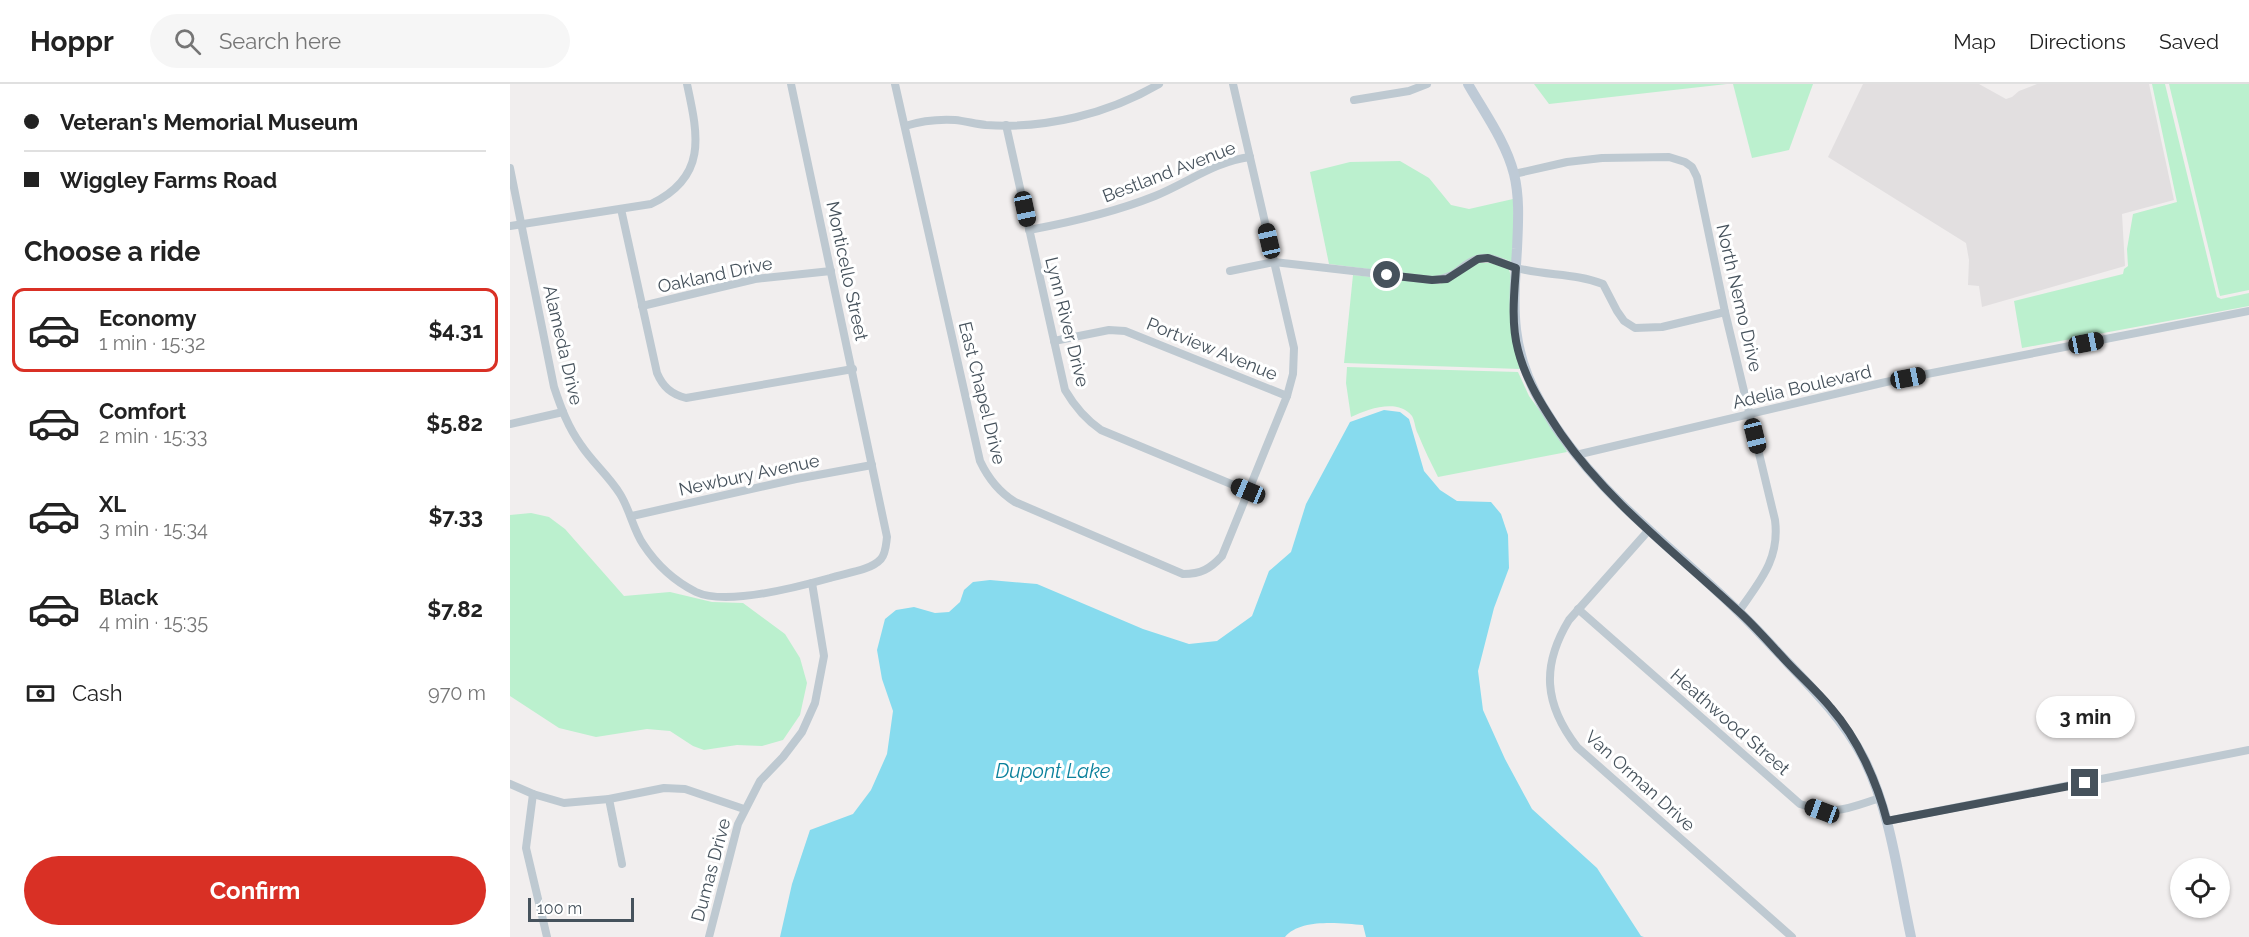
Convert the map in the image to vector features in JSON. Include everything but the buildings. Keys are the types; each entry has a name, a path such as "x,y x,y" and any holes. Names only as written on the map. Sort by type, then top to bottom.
{"street":[{"path":"510,226 651,204 664,198 681,183 689,171 696,149 696,128 687,84"},
{"name":"Monticello Street","path":"791,84 872,465"},
{"name":"East Chapel Drive","path":"895,84 980,461 987,476 1004,495 1016,502 1171,571 1184,574 1202,572 1211,568 1222,556 1248,491"},
{"path":"904,126 936,120 1006,125 1039,124 1077,117 1125,102 1159,84"},
{"path":"1233,84 1294,348 1293,374 1287,396 1248,491"},
{"path":"1354,100 1409,91 1427,84"},
{"path":"1468,84 1503,147 1514,174 1519,218 1514,298 1517,348 1528,379 1543,407 1576,455 1611,495 1648,531 1739,611 1832,710 1862,754 1876,785 1887,821 1911,937"},
{"name":"Lynn River Drive","path":"1006,125 1065,390 1077,409 1089,422 1101,430 1248,491"},
{"name":"North Nemo Drive","path":"1514,174 1567,162 1602,158 1669,157 1692,166 1697,177 1725,312 1777,535 1774,556 1764,576 1739,611"},
{"name":"Bestland Avenue","path":"1029,230 1110,212 1156,195 1218,166 1250,158"},
{"name":"Alameda Drive","path":"510,168 554,387 563,412 582,446 610,479 632,516 642,542 663,570 698,593 736,597 812,583 866,567 880,559 886,548 887,537 872,465"},
{"path":"621,209 657,373 662,384 673,394 686,398 853,369"},
{"path":"1230,271 1274,262 1432,280 1447,279 1478,259 1488,258 1516,268 1586,277 1603,284 1624,321 1635,328 1662,327 1725,312"},
{"name":"Oakland Drive","path":"642,306 754,279 831,271"},
{"name":"Adelia Boulevard","path":"1576,455 1886,382 2249,311"},
{"name":"Portview Avenue","path":"1054,341 1109,330 1125,331 1287,396"},
{"path":"510,424 563,412"},
{"name":"Newbury Avenue","path":"632,516 796,479 872,465"},
{"name":"Van Orman Drive","path":"1648,531 1578,609 1559,636 1550,669 1550,692 1556,712 1564,730 1577,747 1792,937"},
{"name":"Dumas Drive","path":"709,937 738,824 744,809 760,781 783,758 802,732 815,703 824,656 812,583"},
{"name":"Heathwood Street","path":"1578,609 1800,804 1822,811 1845,810 1880,798"},
{"path":"1887,821 2249,750"},
{"path":"510,784 564,803 609,799 664,788 685,789 744,809"},
{"path":"533,794 526,849 547,937"},
{"path":"609,799 622,864"}],"shaded area":[{"path":"1863,84 1979,84 2006,99 2037,84 2149,84 2174,200 2122,214 2125,266 1982,307 1979,286 1968,285 1969,260 1966,243 1828,157"}],"green space":[{"path":"1534,84 1727,84 1549,104"},
{"path":"1733,84 1813,84 1789,150 1752,158"},
{"path":"2152,84 2165,84 2217,297 2221,299 2249,293 2249,306 2022,348 2014,301 2123,274 2124,269 2128,266 2127,249 2133,214 2177,202"},
{"path":"2169,84 2249,84 2249,290 2220,296"},
{"path":"1400,161 1429,178 1451,205 1469,209 1513,199 1512,262 1497,256 1476,256 1454,270 1432,277 1329,264 1310,172 1350,162"},
{"path":"1475,263 1490,263 1509,269 1514,346 1520,369 1344,363 1353,275 1440,284"},
{"path":"1347,367 1518,372 1529,396 1557,434 1567,452 1438,477 1425,451 1413,418 1406,411 1391,406 1366,411 1351,417 1346,383"},
{"path":"531,513 549,517 565,529 624,596 670,592 712,602 743,603 785,634 800,658 807,683 800,715 783,740 762,746 737,745 704,750 693,746 670,731 647,729 596,737 559,728 510,696 510,515"}],"water":[{"name":"Dupont Lake","path":"1384,410 1400,412 1409,419 1424,471 1440,490 1457,501 1491,502 1501,514 1508,535 1509,568 1494,608 1478,671 1483,710 1505,759 1532,809 1597,868 1641,936 1644,937 1366,937 1363,925 1321,923 1300,927 1285,937 780,937 792,884 810,830 853,814 871,790 887,754 893,711 882,679 877,650 885,619 896,610 914,607 935,613 949,612 960,602 964,590 973,582 990,580 1037,584 1143,629 1189,644 1217,641 1252,616 1269,571 1291,552 1306,504 1350,422"}],"route":[{"path":"1387,275 1432,280 1447,279 1457,274 1466,265 1478,259 1488,258 1516,268 1514,298 1517,348 1528,379 1543,407 1576,455 1611,495 1648,531 1739,611 1832,710 1862,754 1876,785 1887,821 2085,783"}]}
